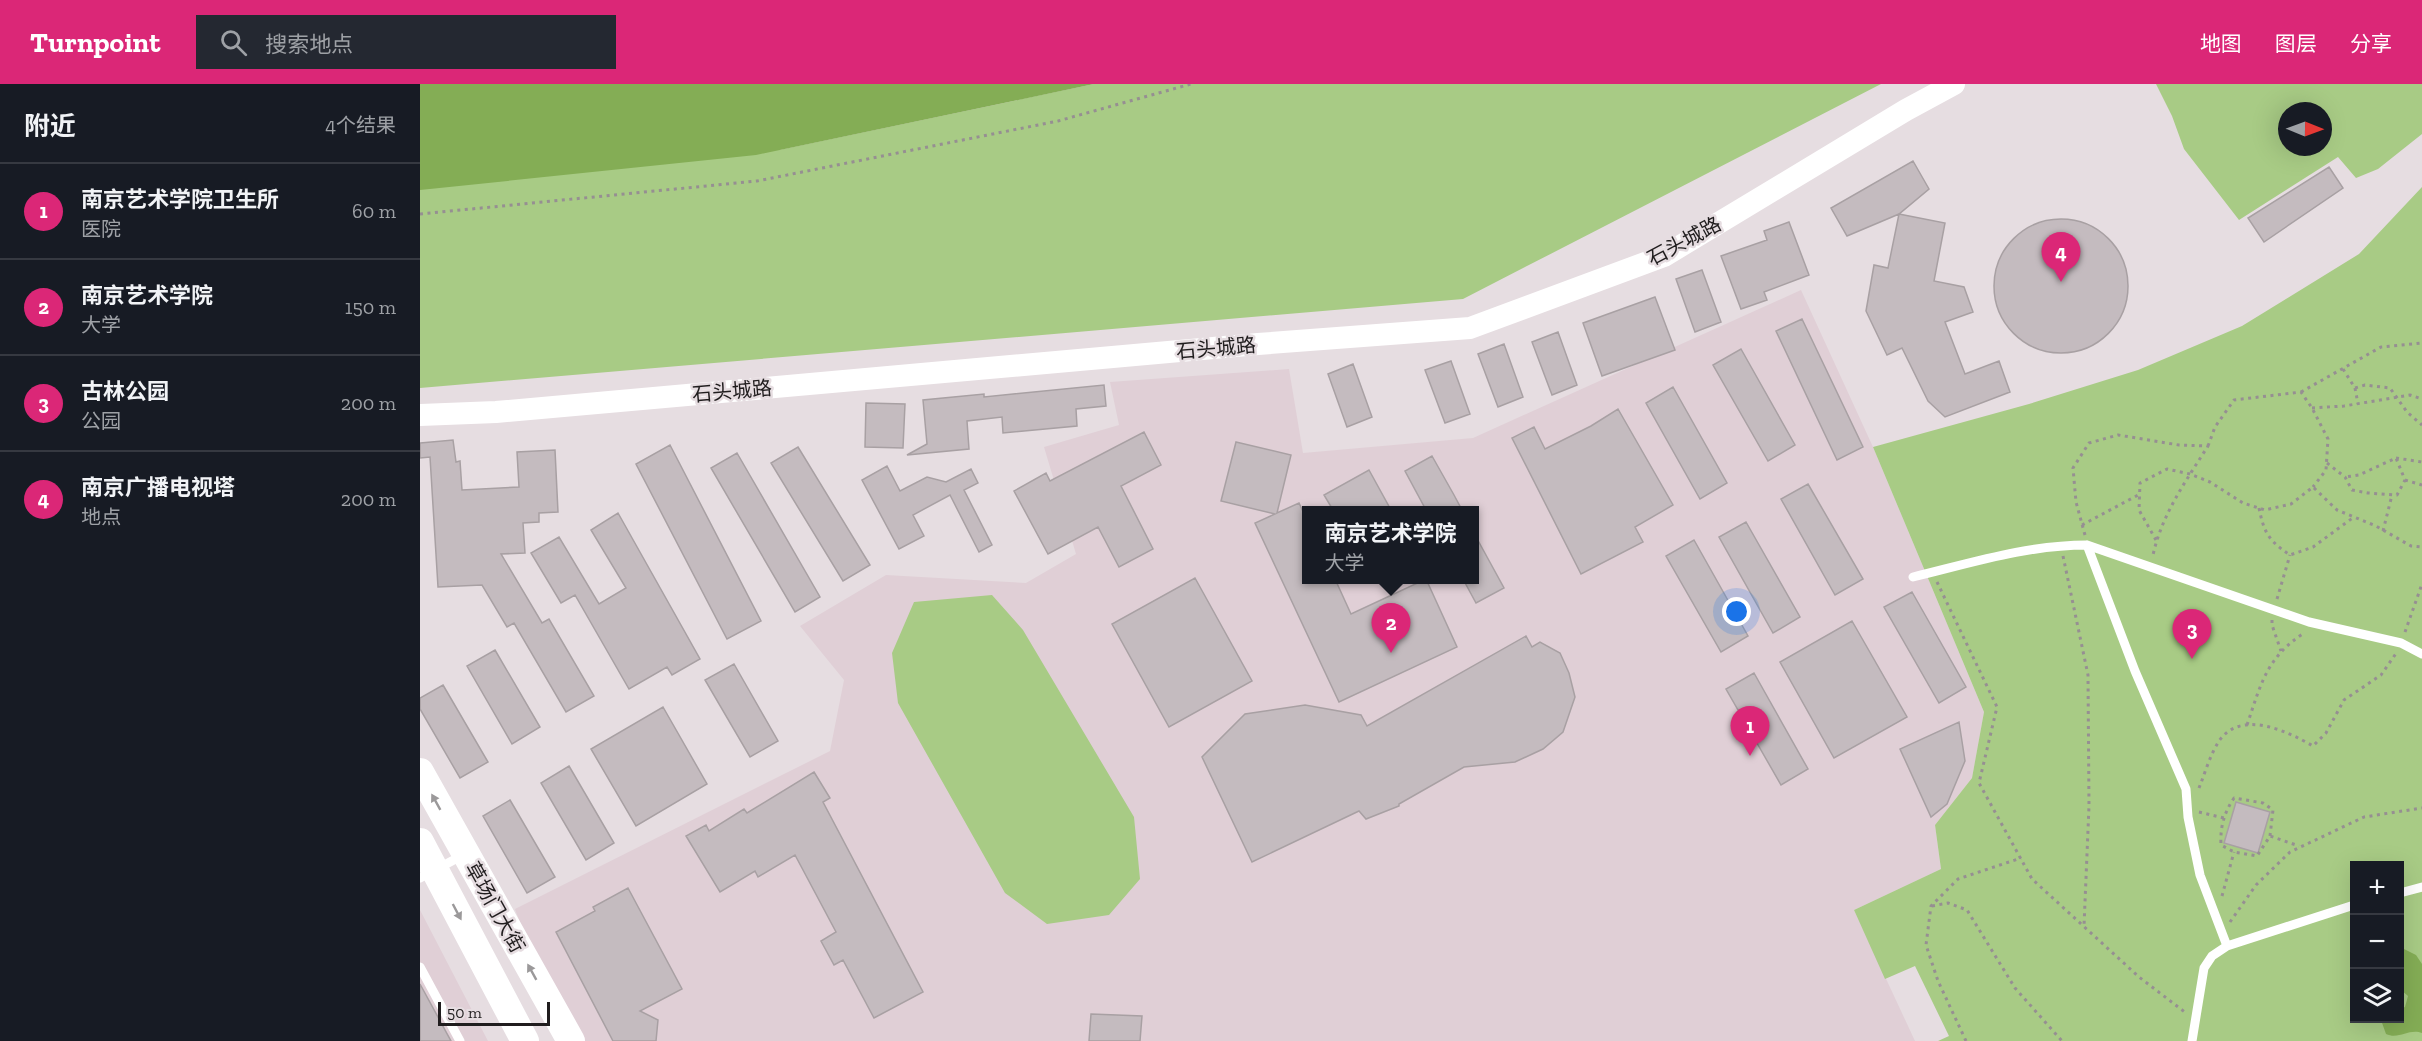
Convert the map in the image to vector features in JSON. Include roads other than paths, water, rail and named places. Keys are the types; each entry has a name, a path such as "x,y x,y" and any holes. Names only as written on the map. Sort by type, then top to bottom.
{"main road":[{"name":"草场门大街","path":"420,772 571,1041"},
{"name":"草场门大街","path":"420,842 428,874 525,1041"}],"street":[{"name":"石头城路","path":"420,416 496,412 1247,345 1470,328 1664,256 1906,110 1954,84"}],"lane":[{"path":"1913,577 2020,551 2061,545 2087,546 2317,624 2401,643 2422,654"},
{"path":"2087,546 2135,671 2186,789 2200,876 2227,946"},
{"path":"428,874 465,854"},
{"path":"2404,892 2422,887"},
{"path":"2192,1041 2204,968 2212,956 2227,946 2350,907"},
{"path":"420,967 460,1041"}],"place":[{"name":"南京广播电视塔","path":"2061,282"},
{"name":"南京艺术学院","path":"1391,653"},
{"name":"古林公园","path":"2192,659"},
{"name":"南京艺术学院卫生所","path":"1750,756"}]}
